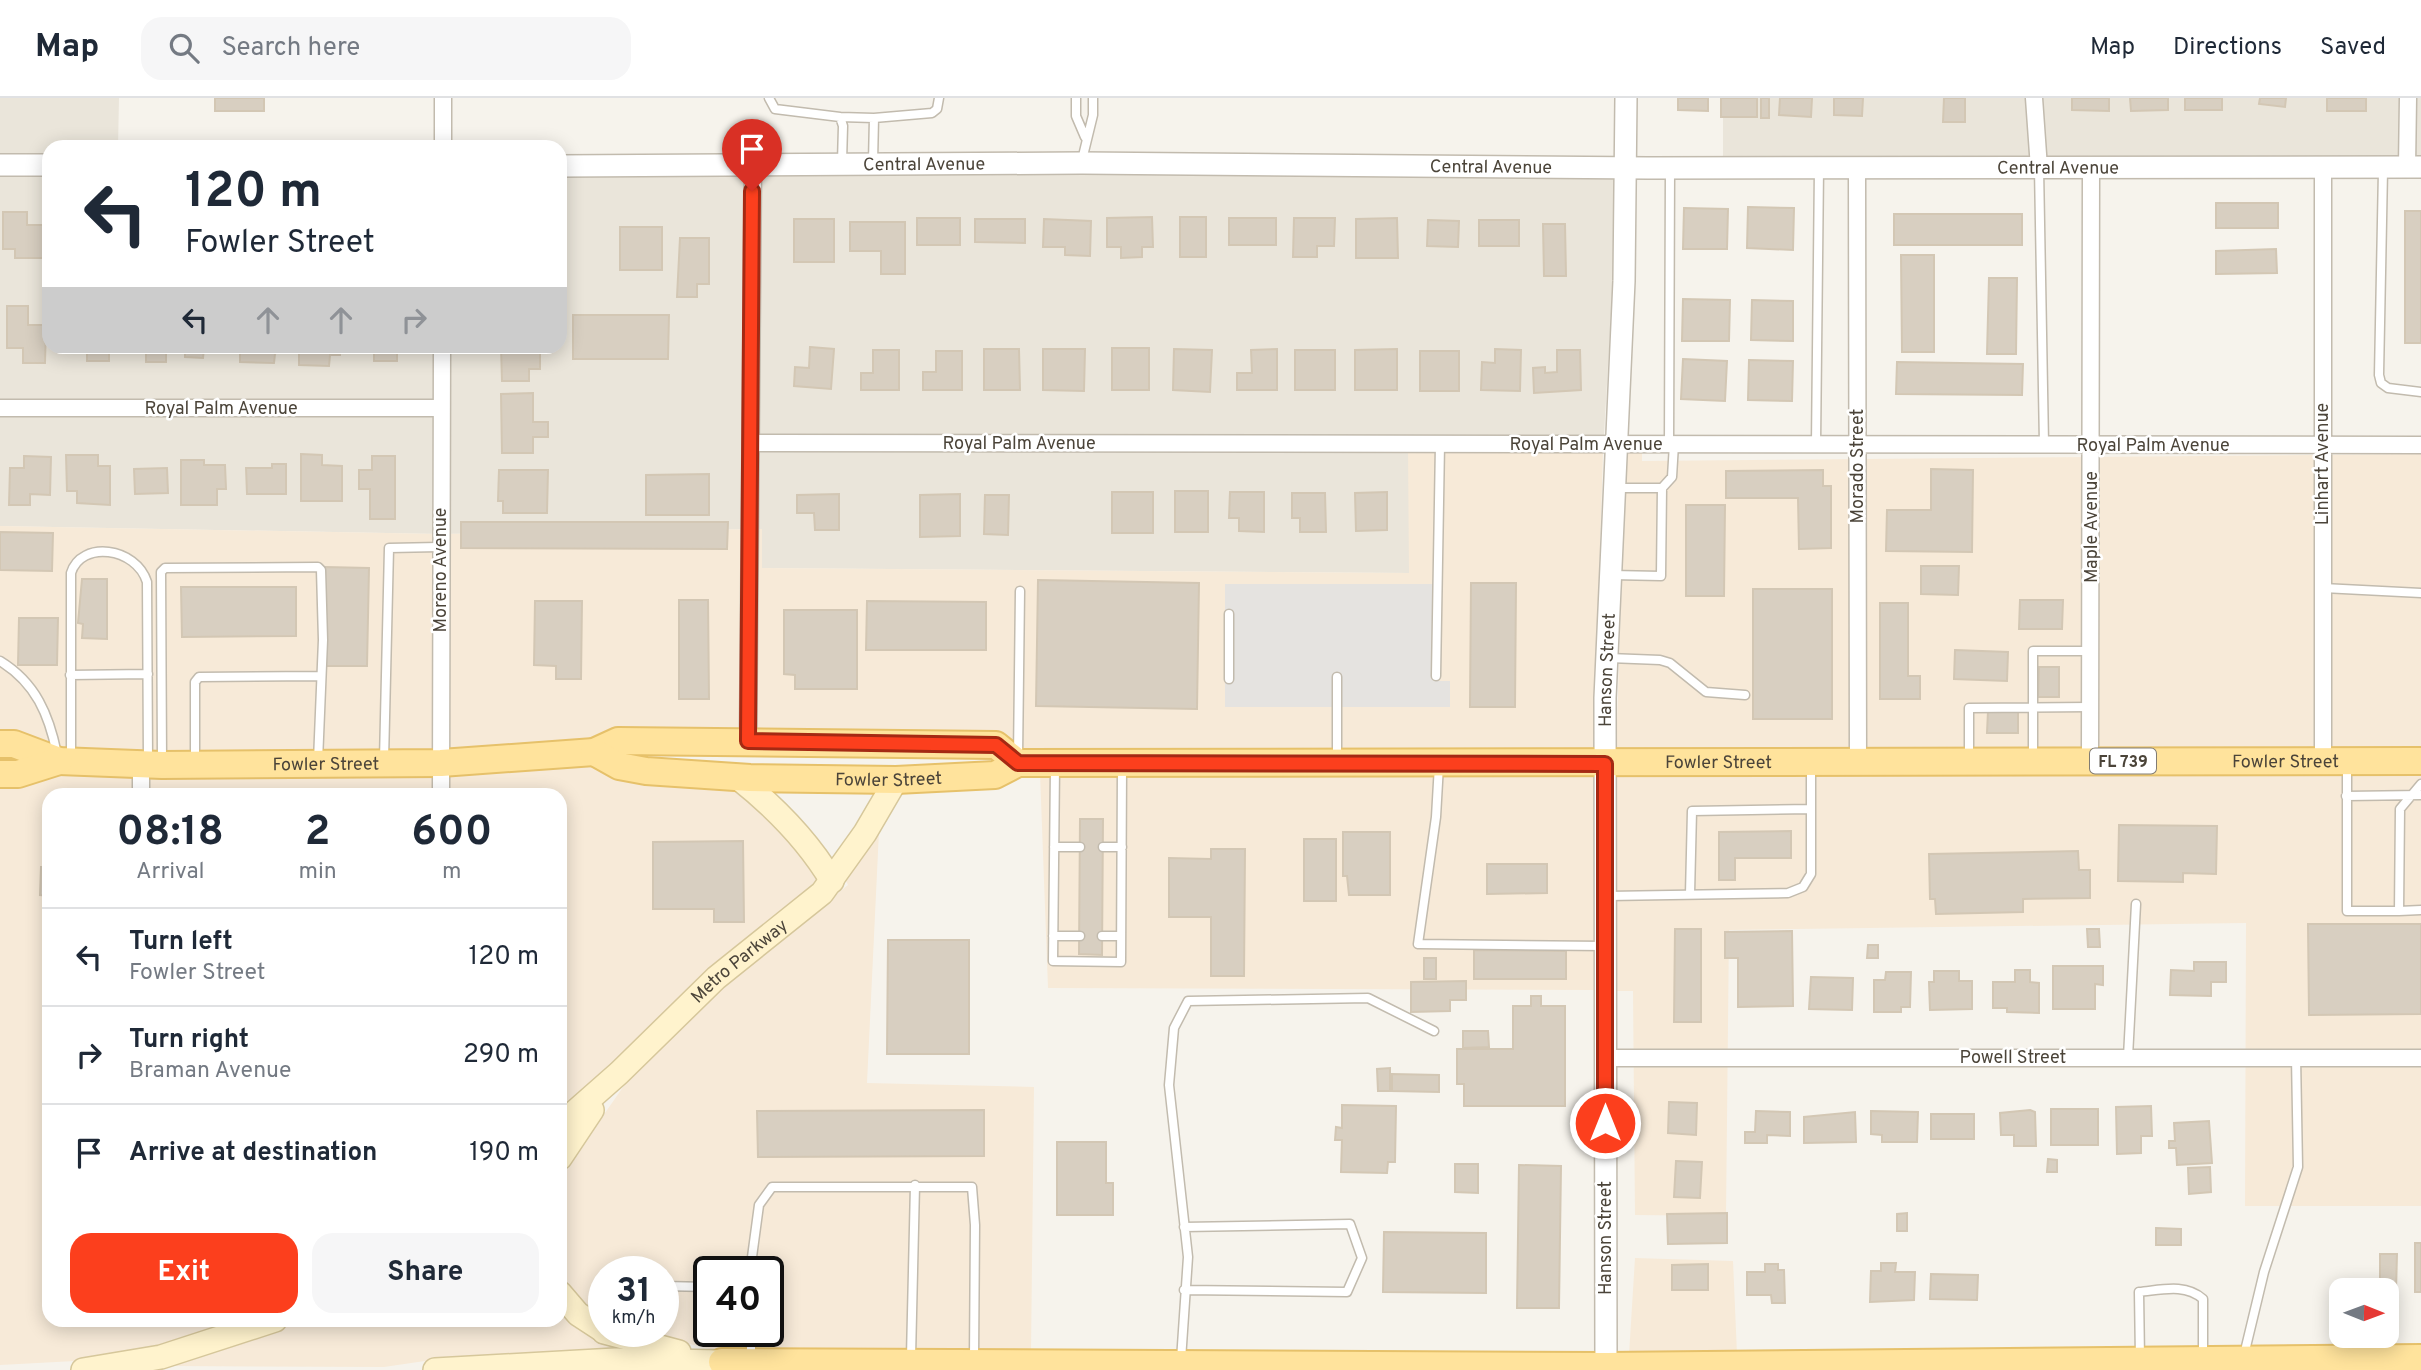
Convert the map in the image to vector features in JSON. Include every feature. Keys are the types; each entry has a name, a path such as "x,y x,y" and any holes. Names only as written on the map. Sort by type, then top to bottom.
{"main road":[{"name":"Fowler Street","path":"0,744 15,744 65,761 150,765 441,763 594,752 618,741 996,745 1018,763"},
{"path":"619,766 642,760 720,758 748,741"},
{"path":"895,779 947,744"},
{"name":"Fowler Street","path":"594,752 619,766 737,777 895,779 995,775 1018,763 1858,764 2421,761"},
{"name":"Fowler Street","path":"0,774 18,774 65,761"},
{"path":"737,777 767,801 814,850 832,881"},
{"name":"Metro Parkway","path":"567,1119 619,1073 716,978 811,903 832,881 865,833 895,779"},
{"path":"567,1148 619,1073"},
{"path":"567,1301 588,1320"},
{"path":"83,1370 160,1357 253,1327"},
{"path":"663,1347 722,1362"},
{"path":"435,1370 722,1362 830,1366 911,1362 1146,1367 1181,1363 1606,1368 2028,1366 2242,1361 2411,1362"}],"street":[{"path":"443,98 443,140"},
{"name":"Hanson Street","path":"1606,1368 1606,658 1612,488 1624,281 1626,98"},
{"path":"2034,98 2039,168"},
{"path":"2407,98 2414,167"},
{"name":"Central Avenue","path":"567,166 1082,163 1626,168 2414,167"},
{"path":"0,165 42,165"},
{"path":"748,741 753,166"},
{"name":"Maple Avenue","path":"2090,761 2091,167"},
{"name":"Linhart Avenue","path":"2323,167 2323,588 2335,762"},
{"name":"Morado Street","path":"1857,168 1858,764"},
{"name":"Moreno Avenue","path":"441,788 439,547 442,354"},
{"name":"Royal Palm Avenue","path":"0,408 442,408"},
{"name":"Royal Palm Avenue","path":"751,443 2421,445"},
{"path":"143,788 150,765"},
{"name":"Powell Street","path":"1605,1058 2421,1058"}],"lane":[{"path":"769,98 775,108 840,117 874,118 932,113 937,109 939,98"},
{"path":"1076,98 1076,116 1085,137"},
{"path":"1082,163 1085,137 1093,115 1093,98"},
{"path":"840,117 843,127 842,165"},
{"path":"873,165 874,118"},
{"path":"2383,167 2379,375 2381,383 2388,387 2421,392"},
{"path":"1609,575 1661,576 1662,488 1672,477 1670,168"},
{"path":"1816,444 1819,168"},
{"path":"2039,168 2044,444"},
{"path":"1436,677 1440,444"},
{"path":"1612,488 1662,488"},
{"path":"384,763 389,548 439,547"},
{"path":"65,761 70,675 71,573 73,565 87,555 100,552 131,558 143,570 147,582 150,765"},
{"path":"150,765 161,572 165,568 318,567 321,570 323,640 319,676 318,764"},
{"path":"2323,588 2421,593"},
{"path":"1018,763 1020,591"},
{"path":"1229,614 1229,679"},
{"path":"2033,762 2033,650 2091,651"},
{"path":"1606,658 1660,660 1670,663 1706,692 1745,695"},
{"path":"0,660 23,679 39,699 65,761"},
{"path":"70,675 148,674"},
{"path":"195,764 195,682 200,677 319,676"},
{"path":"1337,677 1337,763"},
{"path":"1969,762 1969,708 2090,707"},
{"path":"2335,762 2346,796 2347,911 2421,910"},
{"path":"1055,763 1053,961 1121,962 1122,763"},
{"path":"1439,763 1436,817 1418,944 1605,946"},
{"path":"1605,896 1788,893 1803,887 1811,874 1811,764"},
{"path":"2399,911 2400,809 2416,795 2421,784"},
{"path":"2346,796 2416,795"},
{"path":"1690,894 1692,811 1811,809"},
{"path":"1054,847 1080,847"},
{"path":"1103,847 1122,847"},
{"path":"2128,1056 2136,904"},
{"path":"1054,936 1080,936"},
{"path":"1102,936 1121,936"},
{"path":"1181,1363 1188,1257 1169,1085 1174,1028 1188,1001 1368,998 1434,1031"},
{"path":"2242,1361 2264,1272 2298,1167 2296,1056"},
{"path":"911,1362 915,1185"},
{"path":"752,1256 759,1205 772,1187 915,1185 972,1188 975,1225 974,1363"},
{"path":"1184,1227 1350,1224 1362,1258 1347,1292 1184,1290"},
{"path":"2140,1363 2139,1292 2178,1289 2194,1291 2203,1299 2203,1362"},
{"path":"751,1347 751,1362"}],"shaded area":[{"path":"0,98 119,98 118,140 42,140 42,155 0,155"},
{"path":"1723,98 2421,98 2421,156 1723,158"},
{"path":"1082,173 1614,179 1613,280 1603,451 1410,573 761,568 761,529 440,534 0,526 0,175 42,175 42,354 567,354 567,177"},
{"path":"1408,450 1603,451 1594,753 1025,753 1022,749 745,731 624,730 622,727 607,730 606,734 594,740 590,738 587,742 440,752 141,754 59,750 0,734 0,526 440,534 762,529 762,568 1409,573"},
{"path":"1626,452 1642,452 1642,461 2421,454 2421,751 1616,753"},
{"path":"1225,584 1433,584 1433,681 1450,681 1450,707 1225,707"},
{"path":"587,763 609,773 612,779 619,776 733,787 758,808 805,856 819,880 708,971 567,1104 567,788 42,788 42,1327 222,1327 157,1348 75,1361 0,1365 0,784 59,772"},
{"path":"2421,771 2421,1206 2245,1206 2246,923 1729,930 1726,1216 1635,1215 1633,991 1617,991 1616,774"},
{"path":"1040,773 1593,774 1594,990 1048,988"},
{"path":"879,831 867,1083 1034,1087 1031,1353 723,1352 702,1347 784,1347 784,1256 693,1256 693,1345 679,1341 679,1256 588,1256 588,1307 573,1294 567,1283 567,1169 570,1163 628,1080 724,985 848,885 846,881"},
{"path":"1635,1258 1733,1261 1737,1354 1629,1355"},
{"path":"567,1317 588,1335 588,1347 619,1347 627,1350 452,1357 384,1367 170,1366 285,1327 567,1327"}],"building":[{"path":"215,98 264,98 264,111 215,111"},
{"path":"1678,98 1708,98 1708,111 1678,110"},
{"path":"1721,98 1757,98 1757,117 1721,117"},
{"path":"1761,98 1769,98 1769,118 1761,118"},
{"path":"1780,98 1812,98 1811,117 1779,115"},
{"path":"1834,98 1863,98 1862,116 1834,115"},
{"path":"1944,98 1965,98 1965,122 1943,122"},
{"path":"2072,98 2109,98 2109,111 2072,110"},
{"path":"2130,98 2168,98 2168,110 2131,111"},
{"path":"2185,98 2222,98 2222,110 2185,110"},
{"path":"2260,98 2286,98 2285,107 2259,104"},
{"path":"2327,98 2366,98 2366,111 2327,111"},
{"path":"2216,203 2278,203 2278,228 2216,228"},
{"path":"1748,207 1794,208 1793,250 1747,248"},
{"path":"1684,208 1728,209 1727,249 1683,249"},
{"path":"2405,211 2421,211 2421,343 2405,343"},
{"path":"3,212 27,212 27,225 42,225 42,258 15,258 15,249 3,249"},
{"path":"1894,214 2022,214 2022,245 1894,245"},
{"path":"1152,217 1153,247 1142,247 1142,257 1121,258 1121,247 1107,247 1107,218"},
{"path":"1180,217 1206,217 1206,257 1180,257"},
{"path":"917,218 960,218 960,245 917,245"},
{"path":"1229,218 1276,218 1276,245 1229,245"},
{"path":"1294,218 1335,218 1334,246 1317,246 1317,257 1293,257"},
{"path":"1397,218 1398,258 1356,258 1356,219"},
{"path":"794,219 834,219 834,262 794,262"},
{"path":"975,219 1025,219 1025,243 975,242"},
{"path":"1044,219 1091,221 1090,256 1065,255 1065,247 1043,247"},
{"path":"1428,220 1459,221 1458,247 1427,246"},
{"path":"1479,220 1519,220 1519,246 1479,246"},
{"path":"850,222 905,222 905,274 881,274 881,251 850,251"},
{"path":"1543,224 1565,224 1566,276 1544,276"},
{"path":"620,227 662,227 662,270 620,270"},
{"path":"680,238 709,238 709,284 697,284 697,297 677,297"},
{"path":"2276,249 2277,273 2216,274 2216,251"},
{"path":"1901,255 1934,255 1934,352 1902,352"},
{"path":"1989,278 2017,278 2016,354 1987,354"},
{"path":"1683,299 1730,300 1729,341 1682,341"},
{"path":"1752,300 1793,301 1793,341 1751,340"},
{"path":"7,306 28,306 28,325 42,325 42,354 45,354 45,363 23,363 23,348 7,348"},
{"path":"573,315 669,315 668,359 573,359"},
{"path":"810,347 834,349 831,389 794,386 795,367 809,368"},
{"path":"1112,348 1149,348 1149,390 1112,390"},
{"path":"984,349 1019,349 1020,390 984,390"},
{"path":"1043,349 1085,349 1084,391 1043,390"},
{"path":"1174,349 1212,350 1210,392 1173,390"},
{"path":"1277,349 1277,390 1237,390 1237,373 1252,373 1251,350"},
{"path":"1397,349 1397,390 1355,390 1355,350"},
{"path":"1495,349 1521,350 1520,391 1481,390 1482,362 1495,363"},
{"path":"873,350 899,350 899,390 861,390 861,373 873,373"},
{"path":"1295,350 1335,350 1335,390 1295,390"},
{"path":"1557,350 1580,350 1581,390 1534,393 1533,368 1545,367 1545,373 1557,372"},
{"path":"936,351 962,351 962,390 923,390 923,372 936,372"},
{"path":"1420,351 1459,351 1459,391 1420,391"},
{"path":"87,354 109,354 109,361 87,361"},
{"path":"146,354 166,354 166,362 146,362"},
{"path":"185,354 203,354 203,358 185,357"},
{"path":"240,354 275,354 274,363 240,362"},
{"path":"299,354 340,354 330,355 329,366 299,365"},
{"path":"374,354 397,354 397,361 374,361"},
{"path":"501,354 540,354 540,369 529,369 529,381 502,381"},
{"path":"1683,359 1727,361 1725,401 1681,399"},
{"path":"1749,360 1793,361 1792,401 1748,400"},
{"path":"1897,362 2023,364 2022,395 1896,394"},
{"path":"533,393 533,422 548,422 548,437 533,437 533,453 502,453 501,394"},
{"path":"301,454 322,455 322,465 342,466 342,501 301,501"},
{"path":"66,455 98,455 98,466 110,466 110,505 77,503 77,491 67,491"},
{"path":"24,456 51,457 50,495 30,494 30,505 9,505 10,468 24,468"},
{"path":"372,456 395,456 395,519 370,519 370,489 359,489 359,470 372,470"},
{"path":"181,460 204,460 204,465 225,465 226,489 217,489 217,505 181,505"},
{"path":"272,464 286,464 286,494 247,494 246,468 272,468"},
{"path":"167,468 168,493 135,494 134,469"},
{"path":"1931,469 1973,470 1972,552 1886,551 1887,510 1931,510"},
{"path":"499,470 548,470 547,513 503,513 503,501 498,501"},
{"path":"1823,470 1823,486 1831,486 1831,548 1799,549 1798,498 1726,498 1726,471"},
{"path":"709,474 709,515 646,515 646,475"},
{"path":"1175,491 1208,491 1208,532 1175,532"},
{"path":"1112,492 1153,492 1153,533 1112,533"},
{"path":"1230,492 1264,492 1264,532 1239,531 1239,518 1229,518"},
{"path":"1387,492 1387,530 1356,531 1355,493"},
{"path":"1292,493 1325,493 1326,532 1300,532 1300,518 1292,518"},
{"path":"839,494 839,530 815,530 814,513 797,513 797,495"},
{"path":"960,494 960,536 920,537 920,495"},
{"path":"985,495 1009,495 1008,535 984,534"},
{"path":"1686,505 1725,505 1724,596 1686,596"},
{"path":"461,522 728,522 727,549 461,548"},
{"path":"0,532 53,533 52,571 0,570"},
{"path":"1921,566 1959,566 1958,595 1921,594"},
{"path":"325,567 369,568 367,666 324,666"},
{"path":"82,579 107,579 107,639 82,638 83,624 78,623"},
{"path":"1038,580 1199,583 1197,709 1036,706"},
{"path":"1471,583 1516,583 1515,707 1470,707"},
{"path":"181,587 296,587 296,636 182,637"},
{"path":"1753,589 1832,589 1832,719 1753,719"},
{"path":"679,600 708,600 709,699 679,699"},
{"path":"2020,600 2063,600 2062,629 2019,629"},
{"path":"535,601 582,601 581,679 556,679 556,666 534,665"},
{"path":"867,601 986,602 986,650 866,650"},
{"path":"1880,603 1908,603 1908,676 1920,676 1920,699 1880,699"},
{"path":"784,610 857,610 857,689 795,689 795,675 784,674"},
{"path":"19,618 58,618 57,665 18,665"},
{"path":"1955,650 2008,652 2007,681 1954,679"},
{"path":"2039,667 2059,667 2059,697 2038,697"},
{"path":"1988,711 2018,712 2018,733 1987,733"},
{"path":"1080,819 1103,819 1102,955 1079,954"},
{"path":"2119,825 2217,826 2216,874 2183,873 2183,882 2118,881"},
{"path":"1791,831 1791,858 1735,858 1735,880 1719,880 1719,832"},
{"path":"1343,832 1390,832 1390,895 1349,895 1347,876 1343,876"},
{"path":"1304,839 1336,839 1336,901 1304,901"},
{"path":"743,841 744,922 714,922 714,909 653,909 653,842"},
{"path":"1211,849 1245,849 1244,976 1211,976 1211,917 1169,917 1169,858 1211,859"},
{"path":"2078,851 2079,870 2090,870 2090,898 2023,899 2023,912 1936,914 1935,899 1930,899 1929,854"},
{"path":"1487,864 1547,864 1547,893 1487,894"},
{"path":"41,867 42,867 42,895"},
{"path":"2308,924 2421,924 2421,1014 2309,1015"},
{"path":"1675,929 1701,929 1701,1022 1674,1022"},
{"path":"2087,929 2099,929 2100,947 2088,947"},
{"path":"1792,931 1793,1006 1738,1007 1738,958 1725,958 1725,932"},
{"path":"888,940 969,940 969,1054 887,1054"},
{"path":"1868,945 1878,945 1878,958 1867,958"},
{"path":"1474,950 1566,951 1566,979 1474,979"},
{"path":"1424,958 1436,958 1436,979 1424,979"},
{"path":"2194,962 2226,962 2226,982 2211,982 2211,996 2170,995 2171,970 2194,971"},
{"path":"2053,966 2103,966 2103,985 2095,984 2095,1009 2053,1009"},
{"path":"2015,970 2030,970 2030,982 2039,983 2039,1013 2007,1012 2007,1008 1993,1008 1993,982 2015,982"},
{"path":"1934,971 1959,971 1959,981 1972,981 1972,1009 1930,1010 1929,982 1934,982"},
{"path":"1886,972 1911,972 1910,1007 1901,1007 1901,1012 1874,1012 1874,980 1885,980"},
{"path":"1811,977 1853,978 1852,1010 1809,1009"},
{"path":"1466,981 1466,1000 1450,1000 1450,1011 1411,1012 1411,982"},
{"path":"1531,996 1541,996 1541,1006 1565,1006 1565,1106 1464,1106 1464,1084 1457,1084 1457,1049 1513,1049 1513,1006 1531,1006"},
{"path":"1463,1031 1488,1031 1489,1047 1463,1048"},
{"path":"1390,1068 1390,1091 1378,1091 1377,1069"},
{"path":"1392,1074 1439,1075 1439,1092 1392,1091"},
{"path":"1669,1102 1697,1103 1696,1135 1668,1133"},
{"path":"1342,1105 1396,1106 1395,1162 1388,1162 1387,1173 1341,1172 1342,1140 1335,1140 1336,1127 1342,1128"},
{"path":"2151,1106 2152,1136 2141,1136 2141,1153 2117,1154 2116,1107"},
{"path":"2051,1109 2098,1109 2098,1145 2051,1145"},
{"path":"984,1110 984,1156 758,1157 757,1111"},
{"path":"2030,1110 2035,1112 2036,1146 2014,1146 2014,1135 2001,1135 2000,1113"},
{"path":"1756,1111 1790,1112 1790,1136 1767,1135 1767,1143 1745,1143 1745,1132 1755,1132"},
{"path":"1871,1111 1918,1112 1917,1142 1882,1142 1882,1135 1871,1134"},
{"path":"1855,1112 1856,1142 1804,1143 1804,1117"},
{"path":"1931,1114 1974,1114 1974,1139 1931,1139"},
{"path":"2209,1121 2212,1163 2177,1165 2176,1148 2169,1148 2169,1141 2175,1141 2174,1123"},
{"path":"1057,1142 1106,1142 1106,1183 1113,1183 1113,1215 1057,1215"},
{"path":"2048,1159 2057,1160 2057,1172 2047,1172"},
{"path":"1676,1161 1702,1162 1700,1198 1674,1197"},
{"path":"1455,1164 1478,1164 1478,1193 1455,1192"},
{"path":"1519,1165 1561,1166 1559,1308 1517,1308"},
{"path":"2210,1167 2211,1192 2189,1194 2188,1168"},
{"path":"1727,1213 1727,1243 1668,1244 1667,1214"},
{"path":"1907,1213 1907,1231 1897,1231 1897,1214"},
{"path":"2156,1228 2181,1229 2181,1245 2156,1245"},
{"path":"1384,1232 1486,1233 1486,1293 1383,1292"},
{"path":"2415,1243 2421,1243 2421,1292 2415,1292"},
{"path":"2380,1254 2397,1254 2396,1278 2380,1278"},
{"path":"1881,1263 1896,1263 1895,1272 1915,1272 1914,1300 1870,1302 1871,1271 1881,1271"},
{"path":"1708,1264 1708,1290 1672,1290 1672,1265"},
{"path":"1765,1264 1778,1264 1778,1270 1784,1270 1785,1303 1772,1303 1771,1295 1747,1295 1747,1272 1765,1272"},
{"path":"1931,1274 1978,1275 1977,1300 1930,1299"}],"route":[{"path":"752,191 748,741 996,745 1018,763 1605,764 1605,1123"}]}
